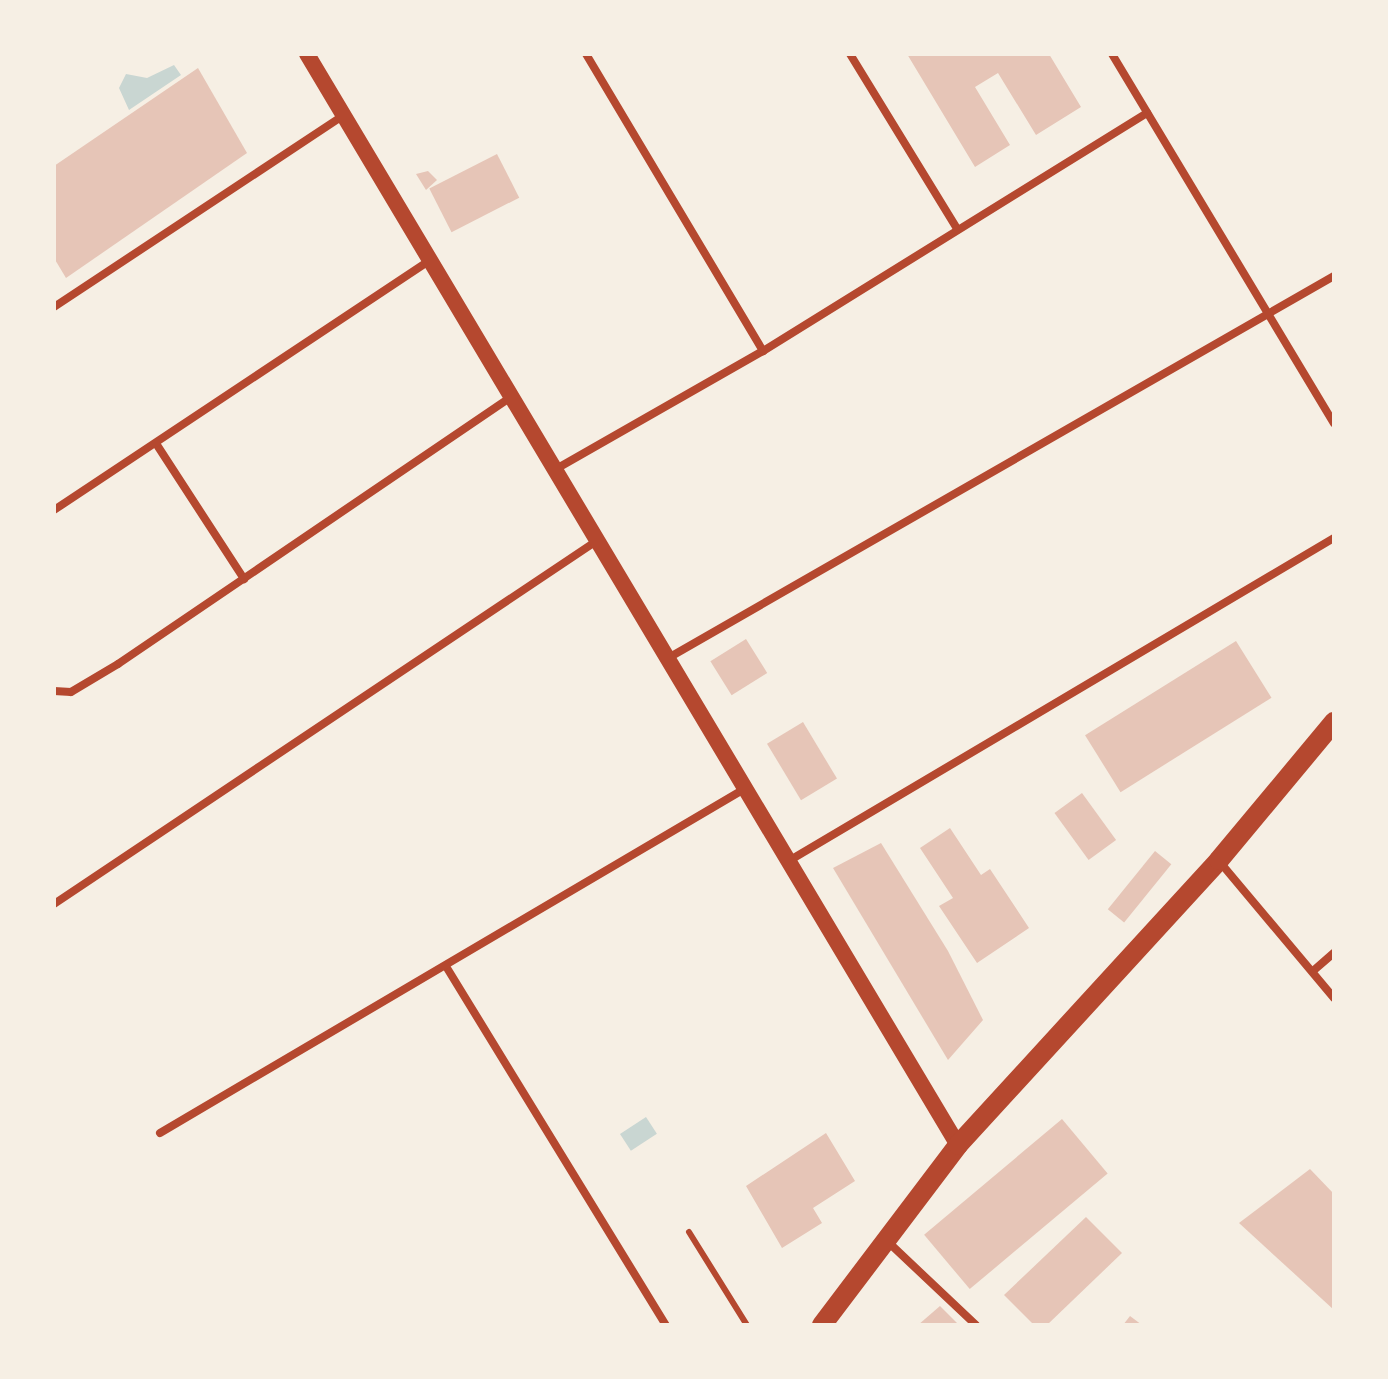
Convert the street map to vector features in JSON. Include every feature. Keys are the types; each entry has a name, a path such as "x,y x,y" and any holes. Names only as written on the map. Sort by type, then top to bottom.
{"main road":[{"path":"307,54 792,859 958,1145"},
{"path":"822,1325 958,1145 1219,860 1334,722"}],"street":[{"path":"586,54 763,351"},
{"path":"850,54 958,230"},
{"path":"1112,54 1334,423"},
{"path":"556,469 763,351 1147,113"},
{"path":"54,307 343,116"},
{"path":"54,510 157,445 431,259"},
{"path":"670,657 1334,276"},
{"path":"54,691 71,692 512,397"},
{"path":"157,445 244,579"},
{"path":"792,859 1334,538"},
{"path":"54,904 598,540"},
{"path":"160,1133 447,968 747,787"},
{"path":"1219,860 1334,998"},
{"path":"1313,971 1334,953"},
{"path":"447,968 666,1325"},
{"path":"886,1239 976,1325"}],"lane":[{"path":"689,1232 747,1325"}],"shaded area":[{"path":"174,65 181,75 129,110 119,88 126,74 147,78"},
{"path":"646,1117 657,1134 631,1151 620,1134"}],"building":[{"path":"907,54 1049,54 1081,107 1036,135 998,73 975,87 1010,145 975,167"},
{"path":"198,68 247,153 66,278 54,258 54,166"},
{"path":"497,154 519,198 452,232 429,189"},
{"path":"428,171 437,180 426,190 416,174"},
{"path":"746,639 767,673 732,695 710,661"},
{"path":"1236,641 1272,698 1121,792 1085,735"},
{"path":"803,722 837,779 801,800 767,744"},
{"path":"1082,793 1116,840 1089,860 1054,813"},
{"path":"950,828 981,875 990,869 1029,928 977,963 939,906 953,898 920,848"},
{"path":"881,843 948,951 983,1020 948,1060 833,868"},
{"path":"1155,851 1171,864 1124,923 1108,909"},
{"path":"1062,1119 1108,1173 970,1289 924,1235"},
{"path":"826,1133 855,1181 813,1208 822,1223 782,1248 746,1186"},
{"path":"1310,1169 1334,1194 1334,1310 1239,1223"},
{"path":"1086,1217 1122,1253 1047,1325 1034,1325 1004,1295"},
{"path":"940,1306 959,1325 918,1325"},
{"path":"1130,1316 1142,1325 1123,1325"}]}
